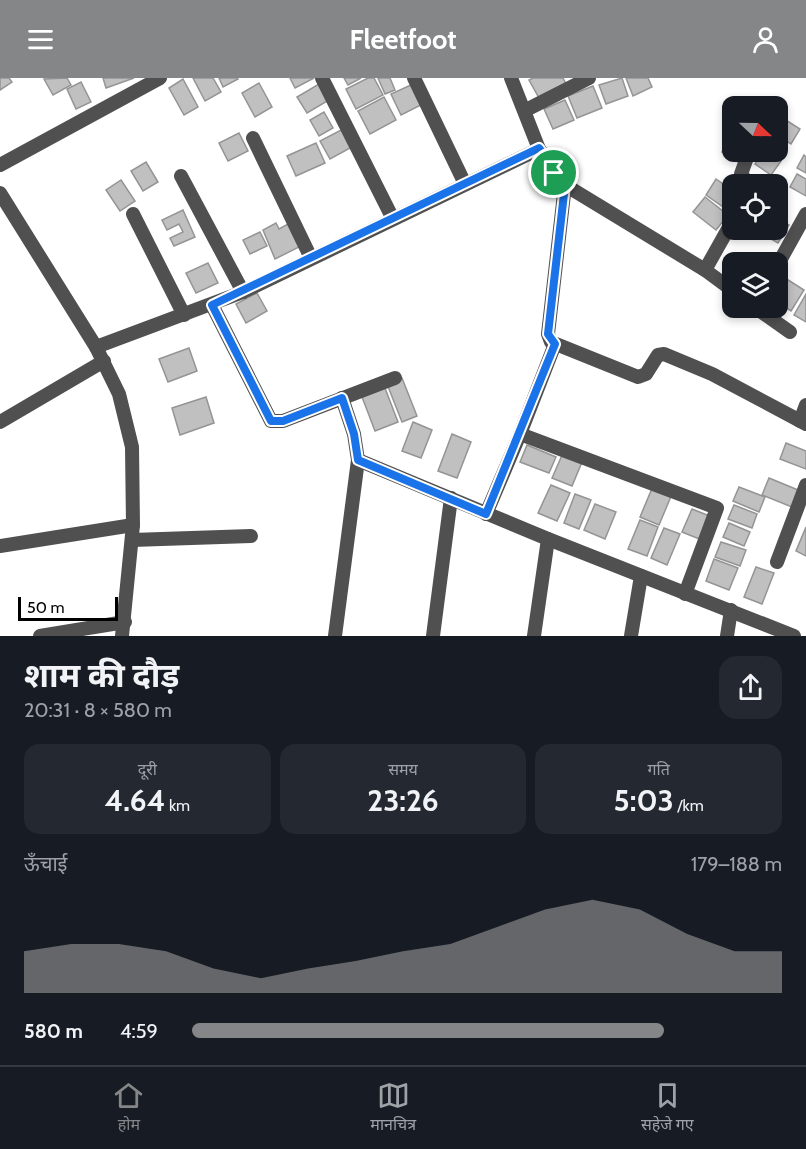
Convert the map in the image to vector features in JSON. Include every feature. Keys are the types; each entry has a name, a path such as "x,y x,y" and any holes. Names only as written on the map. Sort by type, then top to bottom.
{"street":[{"path":"0,165 160,78"},
{"path":"322,78 393,219"},
{"path":"414,78 465,184"},
{"path":"511,78 526,110 539,148 565,185 722,283"},
{"path":"526,110 589,78"},
{"path":"253,138 311,258"},
{"path":"96,347 243,292 539,148"},
{"path":"181,176 243,292"},
{"path":"565,185 548,334 555,344 638,377 646,374 658,355 664,354 704,370 803,423 806,405"},
{"path":"0,193 104,361 119,394 132,447 133,525 124,629 40,636"},
{"path":"133,214 184,315"},
{"path":"785,252 806,214"},
{"path":"705,270 722,240"},
{"path":"212,305 271,421 283,421 395,378"},
{"path":"770,318 790,332"},
{"path":"486,514 555,344"},
{"path":"0,422 104,361"},
{"path":"335,636 358,460 354,434 342,398"},
{"path":"520,434 717,508 685,594"},
{"path":"358,460 486,514 794,636"},
{"path":"777,562 806,485"},
{"path":"434,636 451,498"},
{"path":"0,546 133,525"},
{"path":"132,540 251,536"},
{"path":"534,636 548,539"},
{"path":"631,636 641,576"},
{"path":"727,636 731,610"}],"building":[{"path":"0,78 9,78 12,82 0,90"},
{"path":"67,78 71,85 53,95 44,79"},
{"path":"103,78 134,78 106,88"},
{"path":"193,78 213,78 221,92 205,101"},
{"path":"219,78 237,78 238,79 223,87"},
{"path":"290,78 314,78 295,88"},
{"path":"344,78 361,78 348,85"},
{"path":"368,78 374,78 383,95 356,109 346,89"},
{"path":"378,78 390,78 395,90 385,94"},
{"path":"563,78 566,84 539,98 529,80"},
{"path":"622,78 628,96 606,104 599,85"},
{"path":"626,78 648,78 652,87 633,96"},
{"path":"183,79 198,107 184,115 169,88"},
{"path":"81,82 91,102 76,109 67,89"},
{"path":"259,83 272,107 255,117 242,93"},
{"path":"319,84 329,100 307,113 297,97"},
{"path":"413,84 423,104 401,115 391,94"},
{"path":"593,86 602,108 577,118 568,96"},
{"path":"384,97 396,120 370,134 358,111"},
{"path":"565,100 574,120 553,129 544,109"},
{"path":"324,112 333,128 319,136 310,120"},
{"path":"788,121 800,129 791,144 788,142"},
{"path":"343,129 352,147 330,159 320,141"},
{"path":"239,133 248,151 228,161 219,143"},
{"path":"316,143 325,163 296,176 287,156"},
{"path":"804,155 806,157 806,173 797,168"},
{"path":"146,162 158,182 143,191 131,171"},
{"path":"756,162 780,162 772,174 755,164"},
{"path":"797,174 806,179 806,196 790,187"},
{"path":"716,179 722,183 722,206 706,195"},
{"path":"121,180 135,201 120,211 106,190"},
{"path":"705,197 722,210 722,222 716,230 693,212"},
{"path":"183,210 195,237 174,246 170,238 183,232 179,224 167,230 162,220"},
{"path":"276,223 279,229 288,224 299,247 275,259 263,230"},
{"path":"260,232 267,246 250,254 243,240"},
{"path":"208,263 218,283 196,293 186,273"},
{"path":"788,280 804,290 791,311 788,309"},
{"path":"257,293 267,311 246,323 236,304"},
{"path":"806,294 806,322 794,315"},
{"path":"189,348 197,371 168,382 159,359"},
{"path":"402,378 417,416 402,422 387,384"},
{"path":"385,388 398,422 375,431 362,397"},
{"path":"206,397 214,423 180,435 172,408"},
{"path":"413,422 432,430 421,458 402,451"},
{"path":"452,434 471,442 457,478 438,471"},
{"path":"786,443 806,451 806,469 780,459"},
{"path":"527,445 556,457 549,473 520,462"},
{"path":"563,453 582,462 572,486 552,478"},
{"path":"769,478 798,490 792,507 762,495"},
{"path":"551,485 570,493 557,521 538,513"},
{"path":"653,486 672,494 659,525 640,517"},
{"path":"739,487 765,497 759,512 733,501"},
{"path":"575,494 591,500 579,529 564,523"},
{"path":"595,504 616,512 605,539 584,530"},
{"path":"734,505 757,514 752,528 728,519"},
{"path":"692,509 712,517 702,540 682,532"},
{"path":"640,520 658,527 647,556 628,549"},
{"path":"729,523 750,532 744,546 723,537"},
{"path":"806,527 806,556 796,551"},
{"path":"664,528 680,534 667,565 651,558"},
{"path":"721,542 746,550 740,566 715,557"},
{"path":"714,559 738,568 729,590 706,581"},
{"path":"756,567 774,573 762,604 744,597"}],"route":[{"path":"539,148 554,173 565,185 548,334 551,342 555,344 486,514 358,460 358,449 342,398 283,421 271,421 212,305 539,148"}]}
